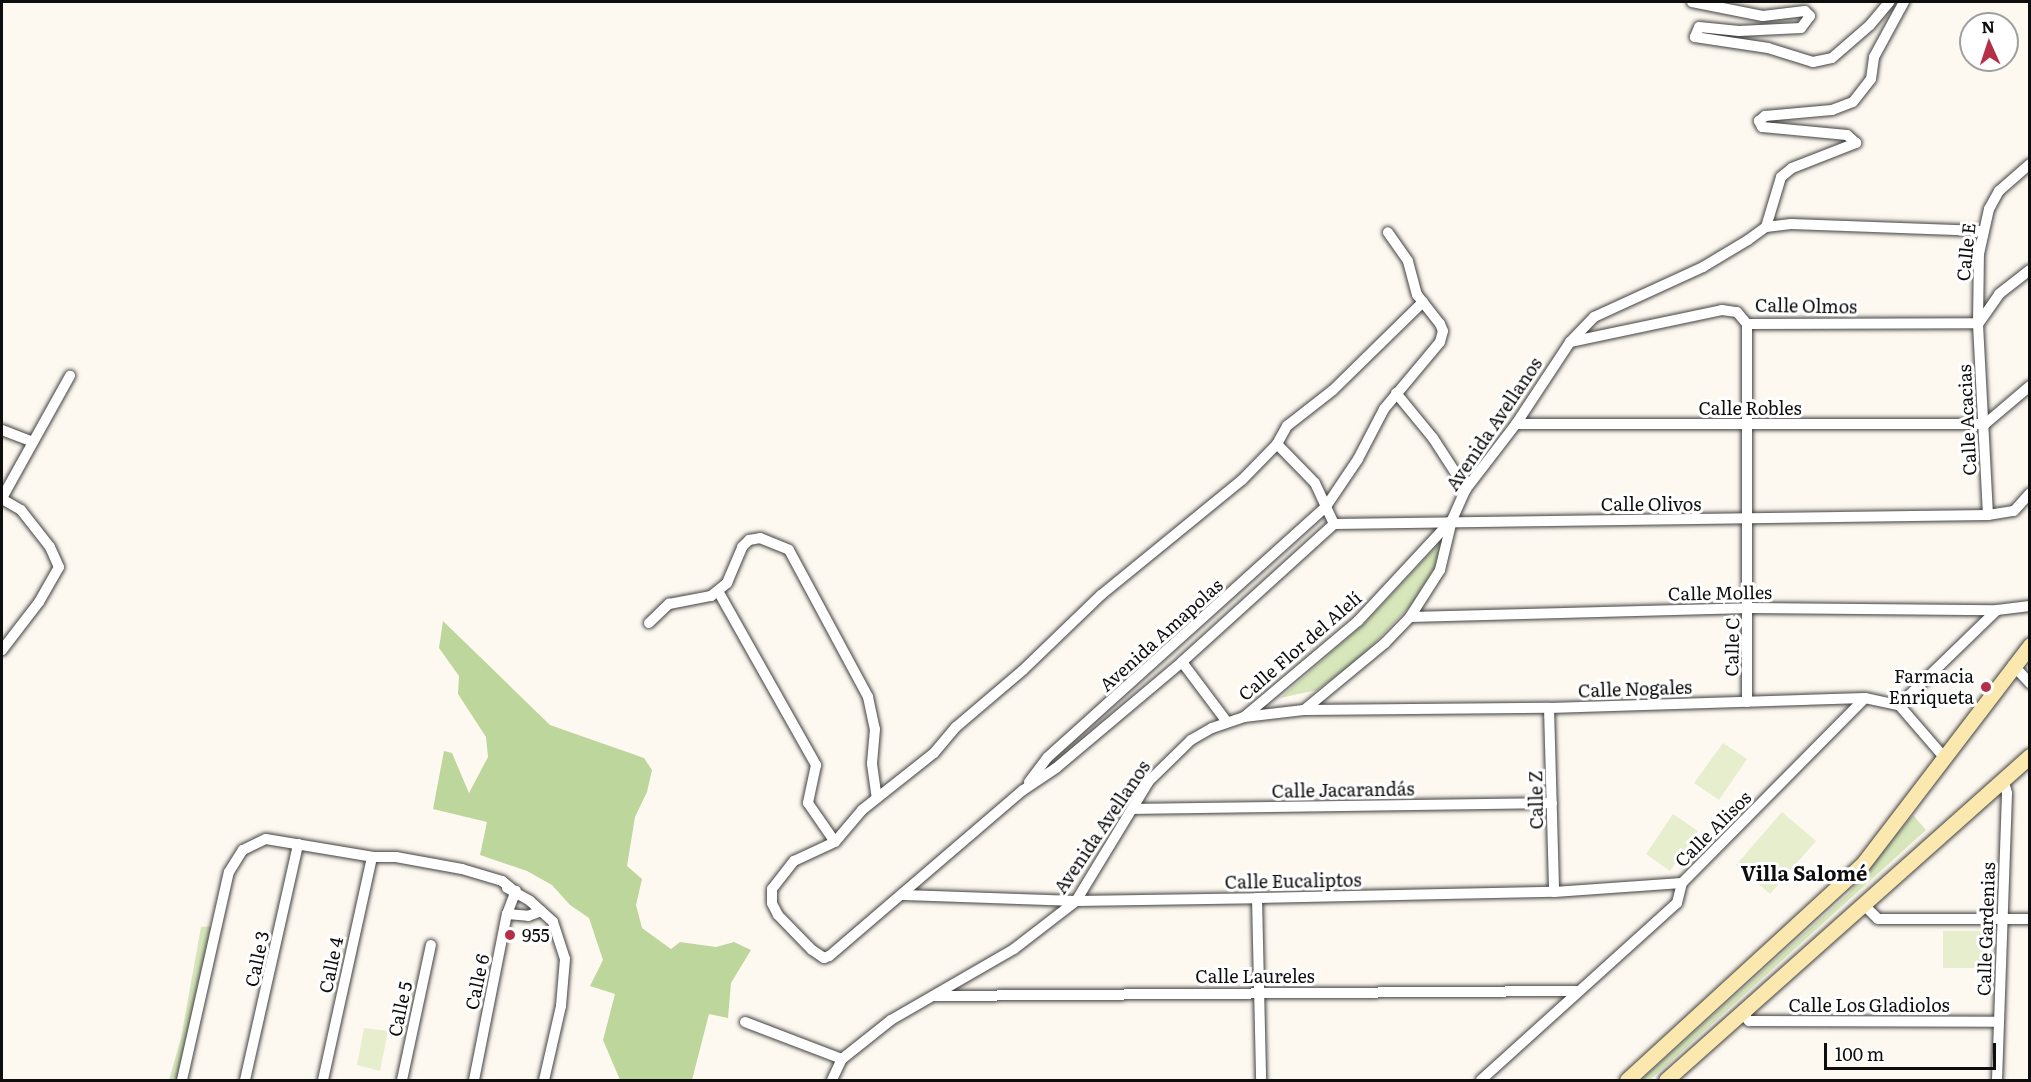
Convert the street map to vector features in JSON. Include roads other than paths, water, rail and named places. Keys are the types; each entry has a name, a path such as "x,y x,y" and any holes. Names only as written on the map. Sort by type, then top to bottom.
{"main road":[{"path":"1627,1080 1862,865 2030,645"},
{"path":"1666,1080 2030,756"}],"street":[{"path":"1692,2 1763,16 1808,13 1808,21 1801,28 1739,31 1699,27 1695,37 1768,48 1813,62 1832,58 1870,25 1889,2"},
{"path":"1904,2 1874,57 1870,79 1853,102 1832,110 1760,117 1762,127 1818,130 1856,140 1849,148 1792,168 1781,177 1767,227 1791,224 1983,231"},
{"name":"Calle E","path":"1978,323 1983,231 1989,208 1999,191 2030,164"},
{"name":"Avenida Avellanos","path":"832,1080 842,1059 891,1020 1014,949 1076,901 1164,764 1191,740 1227,722 1244,717 1304,710 1358,668 1410,617 1440,570 1452,520 1466,489 1516,424 1570,342 1594,317 1703,267 1767,227"},
{"path":"718,591 816,765 808,803 835,842 877,798 934,753 956,727 1101,595 1242,480 1277,444 1287,426 1332,390 1423,302 1404,254 1388,232"},
{"path":"1978,323 1999,294 2030,270"},
{"name":"Avenida Amapolas","path":"1023,790 1048,757 1325,508 1396,393 1443,337 1440,324 1423,302"},
{"name":"Calle Olmos","path":"1570,342 1722,310 1737,312 1747,324 1978,323"},
{"name":"Calle Acacias","path":"1978,323 1988,515"},
{"name":"Calle C","path":"1747,324 1749,425 1747,702"},
{"path":"2,650 39,602 59,567 50,547 21,510 2,499 70,376"},
{"path":"1984,424 2030,386"},
{"path":"1396,393 1428,430 1466,489"},
{"name":"Calle Robles","path":"1516,424 1984,424"},
{"path":"2,430 33,442"},
{"path":"1277,444 1315,483 1334,525"},
{"name":"Calle Olivos","path":"1334,525 1452,520 1749,520 1988,515 2014,511 2028,497"},
{"name":"Calle Flor del Alelí","path":"1244,717 1358,621 1452,520"},
{"name":"Avenida Amapolas","path":"835,842 794,861 777,880 772,897 778,915 824,958 904,895 1023,790 1056,768 1182,662 1334,525"},
{"path":"649,623 669,604 702,601 718,591 727,583 742,547 749,540 760,538 779,543 794,555 868,697 875,729 872,764 877,798"},
{"name":"Calle Molles","path":"1410,617 1749,608 1997,610 2030,606"},
{"path":"1943,756 1899,705 1997,610"},
{"path":"1182,662 1227,722"},
{"path":"2013,665 2030,683"},
{"name":"Calle Nogales","path":"1304,710 1549,708 1865,698 1899,705"},
{"name":"Calle Alisos","path":"1481,1080 1576,991 1677,903 1682,883 1865,698"},
{"name":"Calle Z","path":"1549,708 1554,892"},
{"name":"Calle Gardenias","path":"1997,1080 2007,793 2003,779"},
{"name":"Calle Jacarandás","path":"1133,809 1552,803"},
{"path":"182,1080 232,866 243,850 266,839 373,857 514,890 541,910 553,922 565,959 561,1006 544,1080"},
{"name":"Calle 3","path":"245,1080 298,844"},
{"name":"Calle 4","path":"323,1080 373,857"},
{"name":"Calle Eucaliptos","path":"904,895 1076,901 1554,892 1682,883"},
{"name":"Calle 6","path":"474,1080 507,914 514,890"},
{"path":"1257,898 1261,1080"},
{"path":"1863,904 1878,919 2030,919"},
{"path":"507,914 528,916 541,910"},
{"name":"Calle 5","path":"402,1080 431,945"},
{"name":"Calle Laureles","path":"934,996 1576,991"},
{"name":"Calle Los Gladiolos","path":"1742,1013 1749,1021 1999,1022"},
{"path":"745,1022 842,1059"}],"place":[{"name":"Farmacia Enriqueta","path":"1986,687"},
{"name":"955","path":"510,935"}],"district":[{"name":"Villa Salomé","path":"1804,872"}]}
